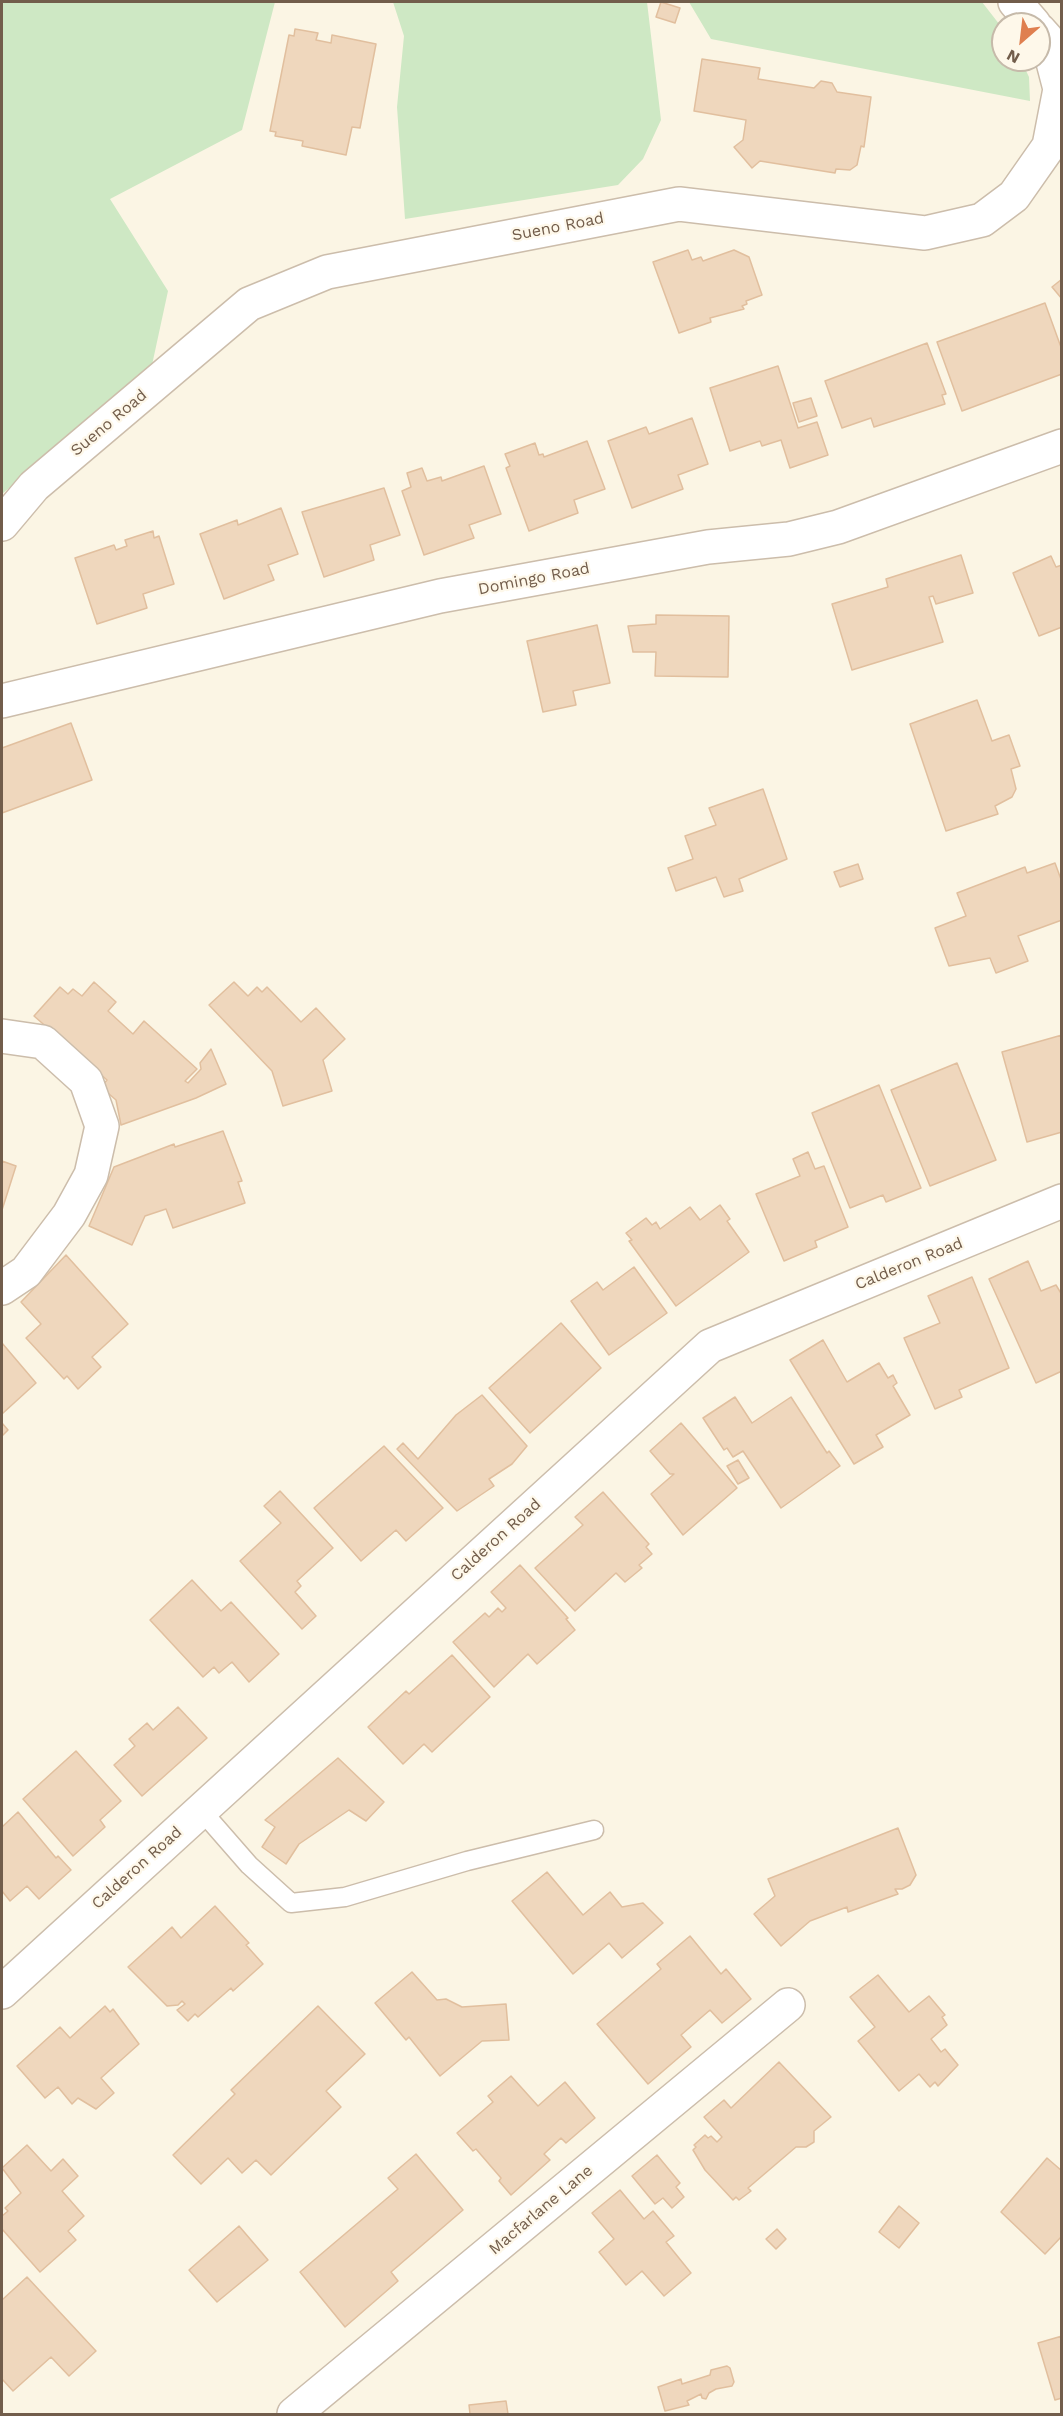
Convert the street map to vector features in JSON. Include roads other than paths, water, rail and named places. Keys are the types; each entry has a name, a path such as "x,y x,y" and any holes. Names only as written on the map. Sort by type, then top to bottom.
{"street":[{"name":"Sueno Road","path":"2,524 34,486 249,304 327,272 679,204 925,233 982,220 1014,196 1049,146 1059,89 1051,56"},
{"name":"Domingo Road","path":"2,701 440,596 708,547 789,539 838,527 1062,446"},
{"path":"2,1036 43,1042 86,1081 102,1126 91,1175 69,1215 26,1272 2,1288"},
{"name":"Calderon Road","path":"2,1992 710,1346 1062,1200"},
{"name":"Macfarlane Lane","path":"294,2415 788,2005"}],"lane":[{"path":"201,1810 249,1865 291,1903 345,1897 467,1861 594,1830"}]}
